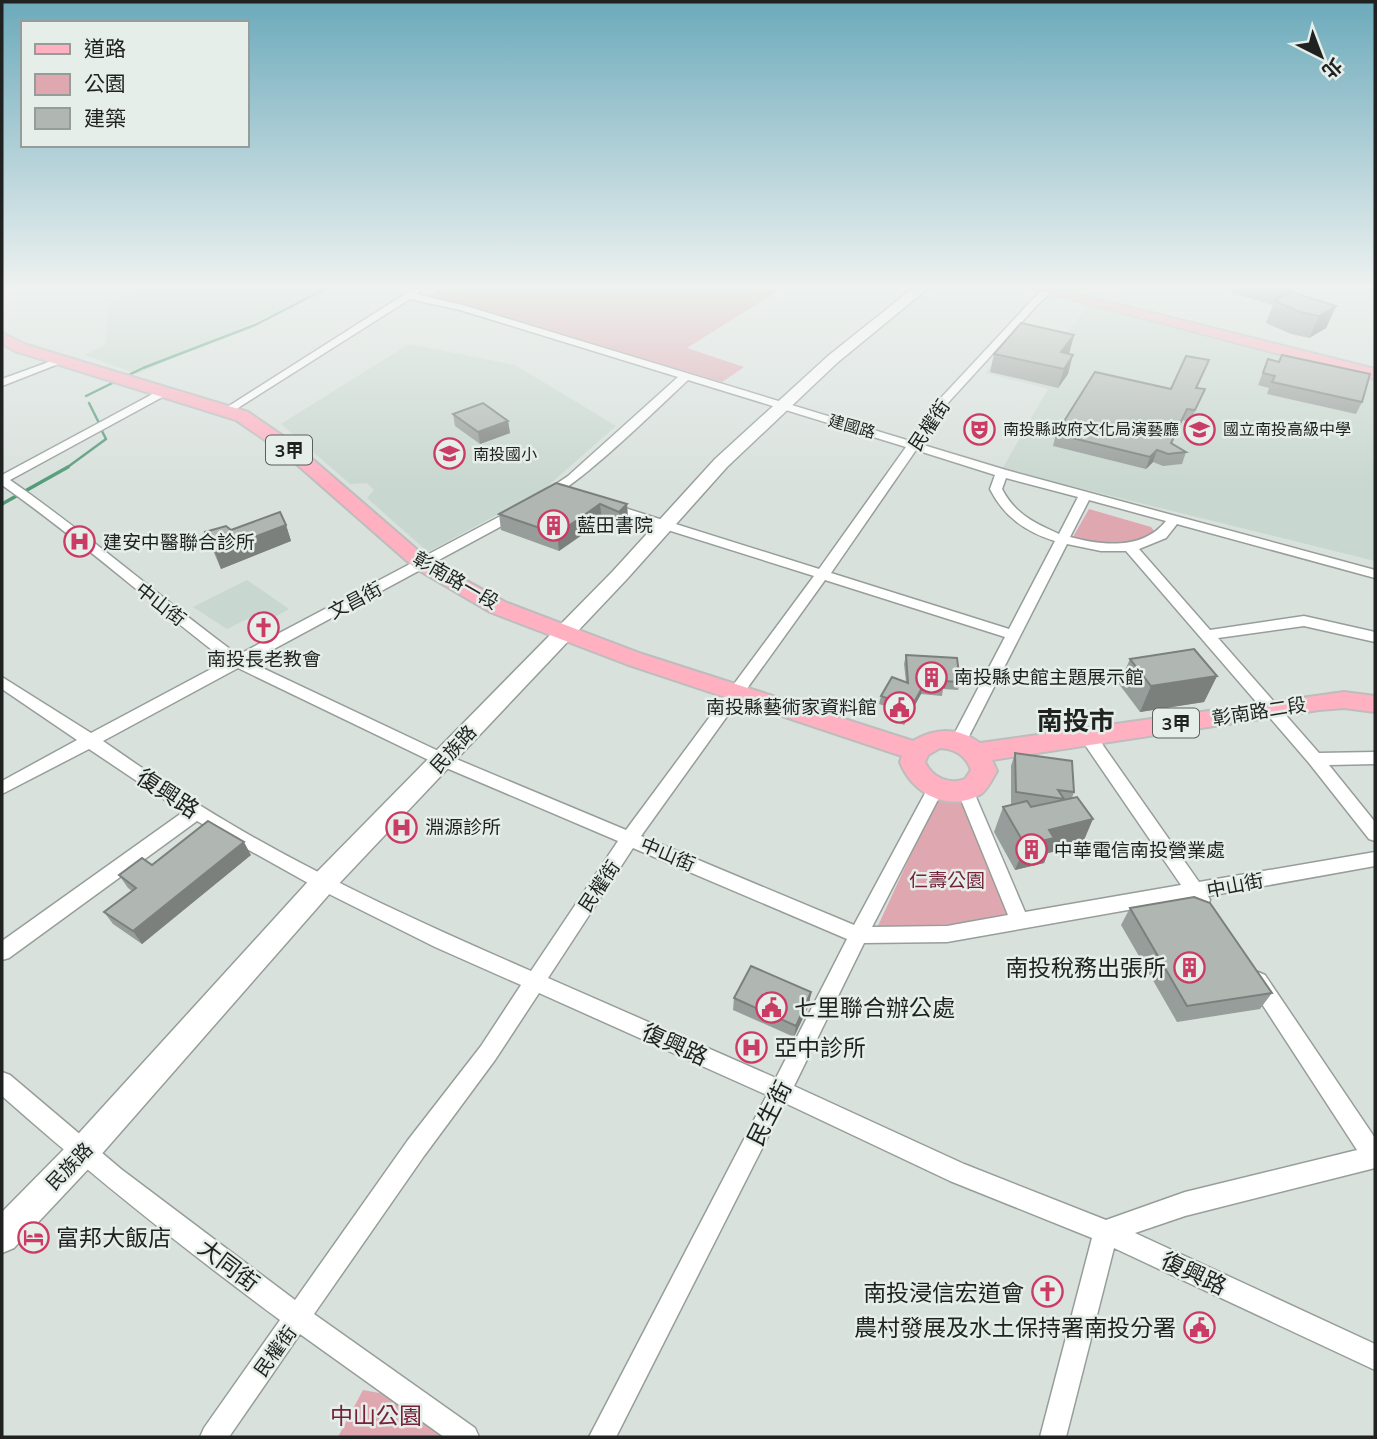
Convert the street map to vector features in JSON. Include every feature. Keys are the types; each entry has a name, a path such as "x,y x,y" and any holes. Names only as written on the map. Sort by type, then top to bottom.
{"main road":[{"name":"彰南路一段","path":"38,352 243,416 274,437 422,564 475,594 561,634 736,695"},
{"name":"民族路","path":"2,1236 81,1154 323,883 780,406 841,352"},
{"path":"1295,352 1375,374"},
{"path":"1326,352 1375,364"},
{"name":"3甲","path":"736,695 915,751"},
{"name":"彰南路二段","path":"915,751 921,745 936,739 967,747 1087,735 1344,700 1375,704"},
{"path":"915,751 912,763 914,770 936,788 965,790 982,779 983,763 967,747"}],"street":[{"path":"226,411 321,352"},
{"name":"建國路","path":"605,352 1002,473 1375,574"},
{"name":"民權街","path":"213,1437 416,1148 488,1053 631,838 915,445 942,403 992,352"},
{"path":"2,383 61,361"},
{"name":"文昌街","path":"2,788 422,564 562,493 685,377"},
{"path":"5,483 164,392"},
{"path":"1002,473 996,489 1006,507 1033,527 1065,538 1110,548 1130,547 1168,533 1174,520"},
{"name":"中山街","path":"5,483 69,527 149,595 237,662 443,760 858,935 947,934 1375,859"},
{"path":"967,747 1014,635 1085,496"},
{"path":"592,502 1014,635"},
{"path":"1130,547 1315,759 1375,834"},
{"path":"1206,635 1304,621 1375,637"},
{"name":"復興路","path":"2,681 88,742 196,812 323,883 534,982 780,1090 958,1173 1106,1232 1375,1357"},
{"path":"1087,735 1210,914"},
{"path":"1315,759 1375,758"},
{"name":"民生街","path":"603,1437 858,935 936,788"},
{"path":"965,790 1019,920"},
{"path":"2,953 196,812"},
{"path":"1053,1437 1106,1232 1185,1203 1375,1157 1248,967"},
{"name":"大同街","path":"2,1082 81,1154 299,1318 466,1437"}],"shaded area":[{"path":"90,352 186,352 137,374 85,355"},
{"name":"南投國小","path":"396,352 450,352 515,365 616,426 543,490 428,552 367,498 374,490 367,483 350,484 281,424"},
{"name":"國立南投高級中學","path":"1003,352 1269,352 1375,379 1375,561 1002,469 1048,389 985,373"},
{"path":"247,580 289,609 269,620 257,614 227,629 193,607"}],"green space":[{"path":"621,352 699,352 744,367 722,382"},
{"path":"1089,509 1151,527 1155,532 1147,539 1127,545 1104,544 1073,537"},
{"name":"仁壽公園","path":"937,798 959,798 1012,913 957,924 876,930"},
{"name":"中山公園","path":"363,1390 385,1394 444,1437 338,1437"}],"building":[{"path":"1062,352 1073,355 1064,369 994,354"},
{"path":"1282,355 1370,374 1362,402 1272,382 1275,376 1263,373 1268,359 1279,362"},
{"path":"1186,356 1209,360 1196,388 1205,389 1195,410 1187,409 1171,443 1186,452 1168,454 1157,450 1150,457 1056,434 1095,372 1171,389"},
{"path":"483,403 508,421 478,432 453,414"},
{"path":"556,483 627,504 619,512 600,504 557,534 499,514"},
{"path":"280,512 286,525 215,552 205,532 226,526 231,530"},
{"path":"1194,649 1217,676 1151,686 1130,659"},
{"path":"906,655 957,658 960,682 943,681 944,687 923,686 906,717 890,711 895,701 881,696 892,677 908,683"},
{"path":"1015,753 1072,761 1074,792 1058,790 1064,799 1016,792"},
{"path":"1077,797 1093,819 1049,830 1054,838 1025,845 1003,807 1027,801 1031,807"},
{"path":"208,821 244,842 133,931 104,912 136,888 119,875 142,858 152,865"},
{"name":"南投稅務出張所","path":"1194,897 1210,903 1272,993 1187,1006 1130,908"},
{"name":"七里聯合辦公處","path":"751,966 811,992 796,1026 734,998"}],"waterway":[{"path":"86,396 143,368 184,352"},
{"path":"89,403 99,423"},
{"path":"67,468 106,439 102,431"},
{"path":"2,504 67,468"}],"place":[{"name":"南投縣政府文化局演藝廳","path":"980,429"},
{"name":"國立南投高級中學","path":"1200,429"},
{"name":"南投國小","path":"450,454"},
{"name":"藍田書院","path":"554,525"},
{"name":"建安中醫聯合診所","path":"80,542"},
{"name":"南投長老教會","path":"264,628"},
{"name":"南投縣史館主題展示館","path":"931,677"},
{"name":"南投縣藝術家資料館","path":"900,707"},
{"name":"淵源診所","path":"402,827"},
{"name":"中華電信南投營業處","path":"1031,850"},
{"name":"南投稅務出張所","path":"1189,967"},
{"name":"七里聯合辦公處","path":"771,1007"},
{"name":"亞中診所","path":"751,1047"},
{"name":"富邦大飯店","path":"33,1237"},
{"name":"南投浸信宏道會","path":"1047,1292"},
{"name":"農村發展及水土保持署南投分署","path":"1199,1327"}],"district":[{"name":"南投市","path":"1076,720"}]}
